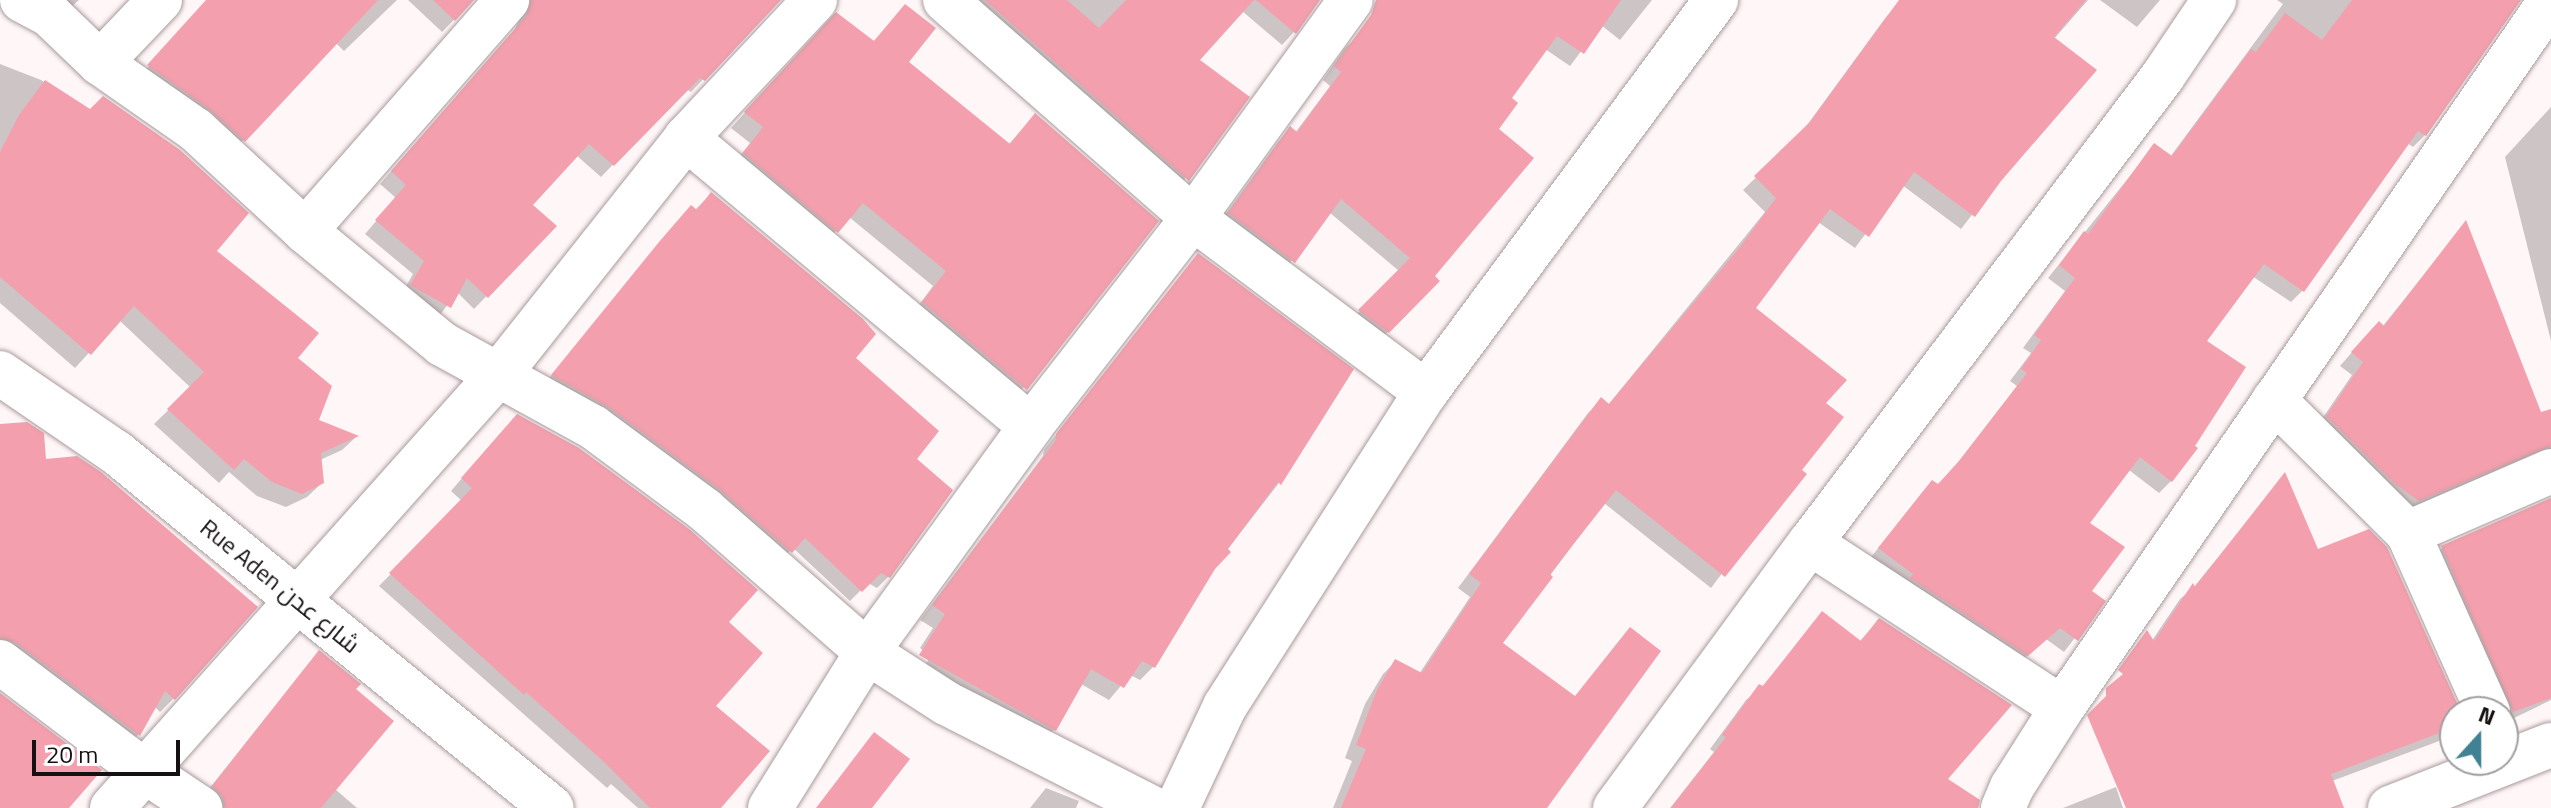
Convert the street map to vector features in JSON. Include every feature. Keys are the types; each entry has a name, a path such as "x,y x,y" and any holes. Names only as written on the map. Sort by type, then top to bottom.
{"street":[{"path":"22,0 50,15 100,63 196,130 305,231 442,344 500,373 593,427 705,510 867,652 946,703 1152,808"},
{"path":"100,63 160,0"},
{"path":"305,231 507,0"},
{"path":"112,808 143,770 299,602 500,373 686,138 815,0"},
{"path":"945,0 1193,218 1426,392"},
{"path":"1177,808 1225,706 1426,392 1716,0"},
{"path":"1615,808 1810,543 2163,76 2214,0"},
{"path":"2003,808 2012,787 2062,708 2551,0"},
{"path":"770,808 867,652 1031,426 1193,218 1341,4"},
{"path":"686,138 1031,426"},
{"name":"Rue Aden شارع عدن","path":"0,373 117,453 552,808"},
{"path":"2274,400 2408,533 2481,696"},
{"path":"2408,533 2551,471"},
{"path":"1810,543 2062,708"},
{"path":"1,666 200,808"},
{"path":"2519,750 2551,745"},
{"path":"2390,808 2456,776"}],"building":[{"path":"206,0 378,0 245,142 210,110 147,65"},
{"path":"433,0 474,0 455,21"},
{"path":"531,0 781,0 705,81 700,78 614,166 589,144 533,205 557,226 488,298 467,278 451,308 410,285 424,261 375,220 406,185 391,171 526,16"},
{"path":"985,0 1067,0 1099,28 1126,0 1254,0 1200,60 1250,97 1189,181"},
{"path":"1256,0 1320,0 1296,34"},
{"path":"1376,0 1621,0 1584,54 1557,36 1512,98 1518,103 1499,129 1534,158 1435,276 1440,281 1389,333 1358,310 1410,258 1341,199 1295,263 1228,213 1290,126 1297,132 1341,72 1334,66 1371,15"},
{"path":"1899,0 2086,0 2054,37 2097,70 2001,181 1975,217 1914,172 1869,237 1830,209 1756,308 1847,380 1826,403 1844,417 1802,470 1807,474 1725,577 1616,490 1550,574 1553,577 1503,643 1575,696 1630,627 1661,651 1547,808 1341,808 1366,749 1356,745 1377,690 1395,659 1422,673 1481,583 1469,574 1601,397 1609,404 1740,247 1776,198 1754,176 1810,122"},
{"path":"2352,0 2521,0 2426,136 2418,131 2304,292 2264,264 2207,341 2246,367 2195,446 2198,448 2172,482 2140,457 2090,523 2125,547 2092,591 2106,601 2078,641 2060,628 2028,656 1910,578 1913,574 1878,548 1932,480 1938,484 1960,460 2027,373 2021,369 2041,340 2034,335 2075,278 2059,265 2084,231 2088,234 2154,143 2172,156 2251,49 2256,52 2285,13 2322,40"},
{"path":"905,4 936,28 909,62 1010,144 1035,113 1159,221 1027,390 922,302 946,271 863,203 838,233 743,153 763,127 744,112 836,12 874,41"},
{"path":"45,80 90,109 103,96 180,150 249,213 217,251 319,333 298,358 332,386 319,420 359,436 321,453 324,483 302,494 272,482 244,459 234,470 167,409 204,372 134,306 91,355 0,277 0,152 19,115"},
{"path":"711,192 863,319 876,334 856,358 939,431 917,459 953,490 890,578 881,573 862,592 805,538 792,553 720,490 608,407 551,375 691,205 697,210"},
{"path":"2466,220 2541,412 2551,409 2551,446 2419,501 2395,484 2326,416 2363,362 2351,352 2379,321 2384,326"},
{"path":"1198,253 1354,369 1281,485 1278,482 1228,549 1231,552 1215,569 1155,668 1142,661 1124,688 1091,669 1056,731 919,655 945,614 932,605 1056,440 1056,434"},
{"path":"517,414 579,448 689,529 758,590 729,622 763,653 716,706 770,751 721,808 650,808 604,762 526,692 524,695 389,573 472,488 461,478"},
{"path":"27,422 44,433 46,459 77,456 101,472 258,607 175,700 165,691 140,736 15,642 0,638 0,424"},
{"path":"2285,472 2318,549 2369,529 2387,547 2454,696 2439,696 2439,733 2331,774 2344,808 2126,808 2087,715 2106,696 2106,688 2123,674 2118,670 2147,630 2154,641 2193,583 2195,587"},
{"path":"2551,498 2551,698 2519,710 2519,696 2506,696 2441,546"},
{"path":"1822,611 1861,641 1879,618 2012,705 1948,779 1980,800 1978,808 1671,808 1726,737 1722,735 1759,684 1763,686"},
{"path":"319,650 361,684 356,689 394,721 321,808 225,808 222,796 212,786"},
{"path":"0,693 102,770 69,808 0,808"},
{"path":"874,732 910,759 872,808 816,808"}]}
